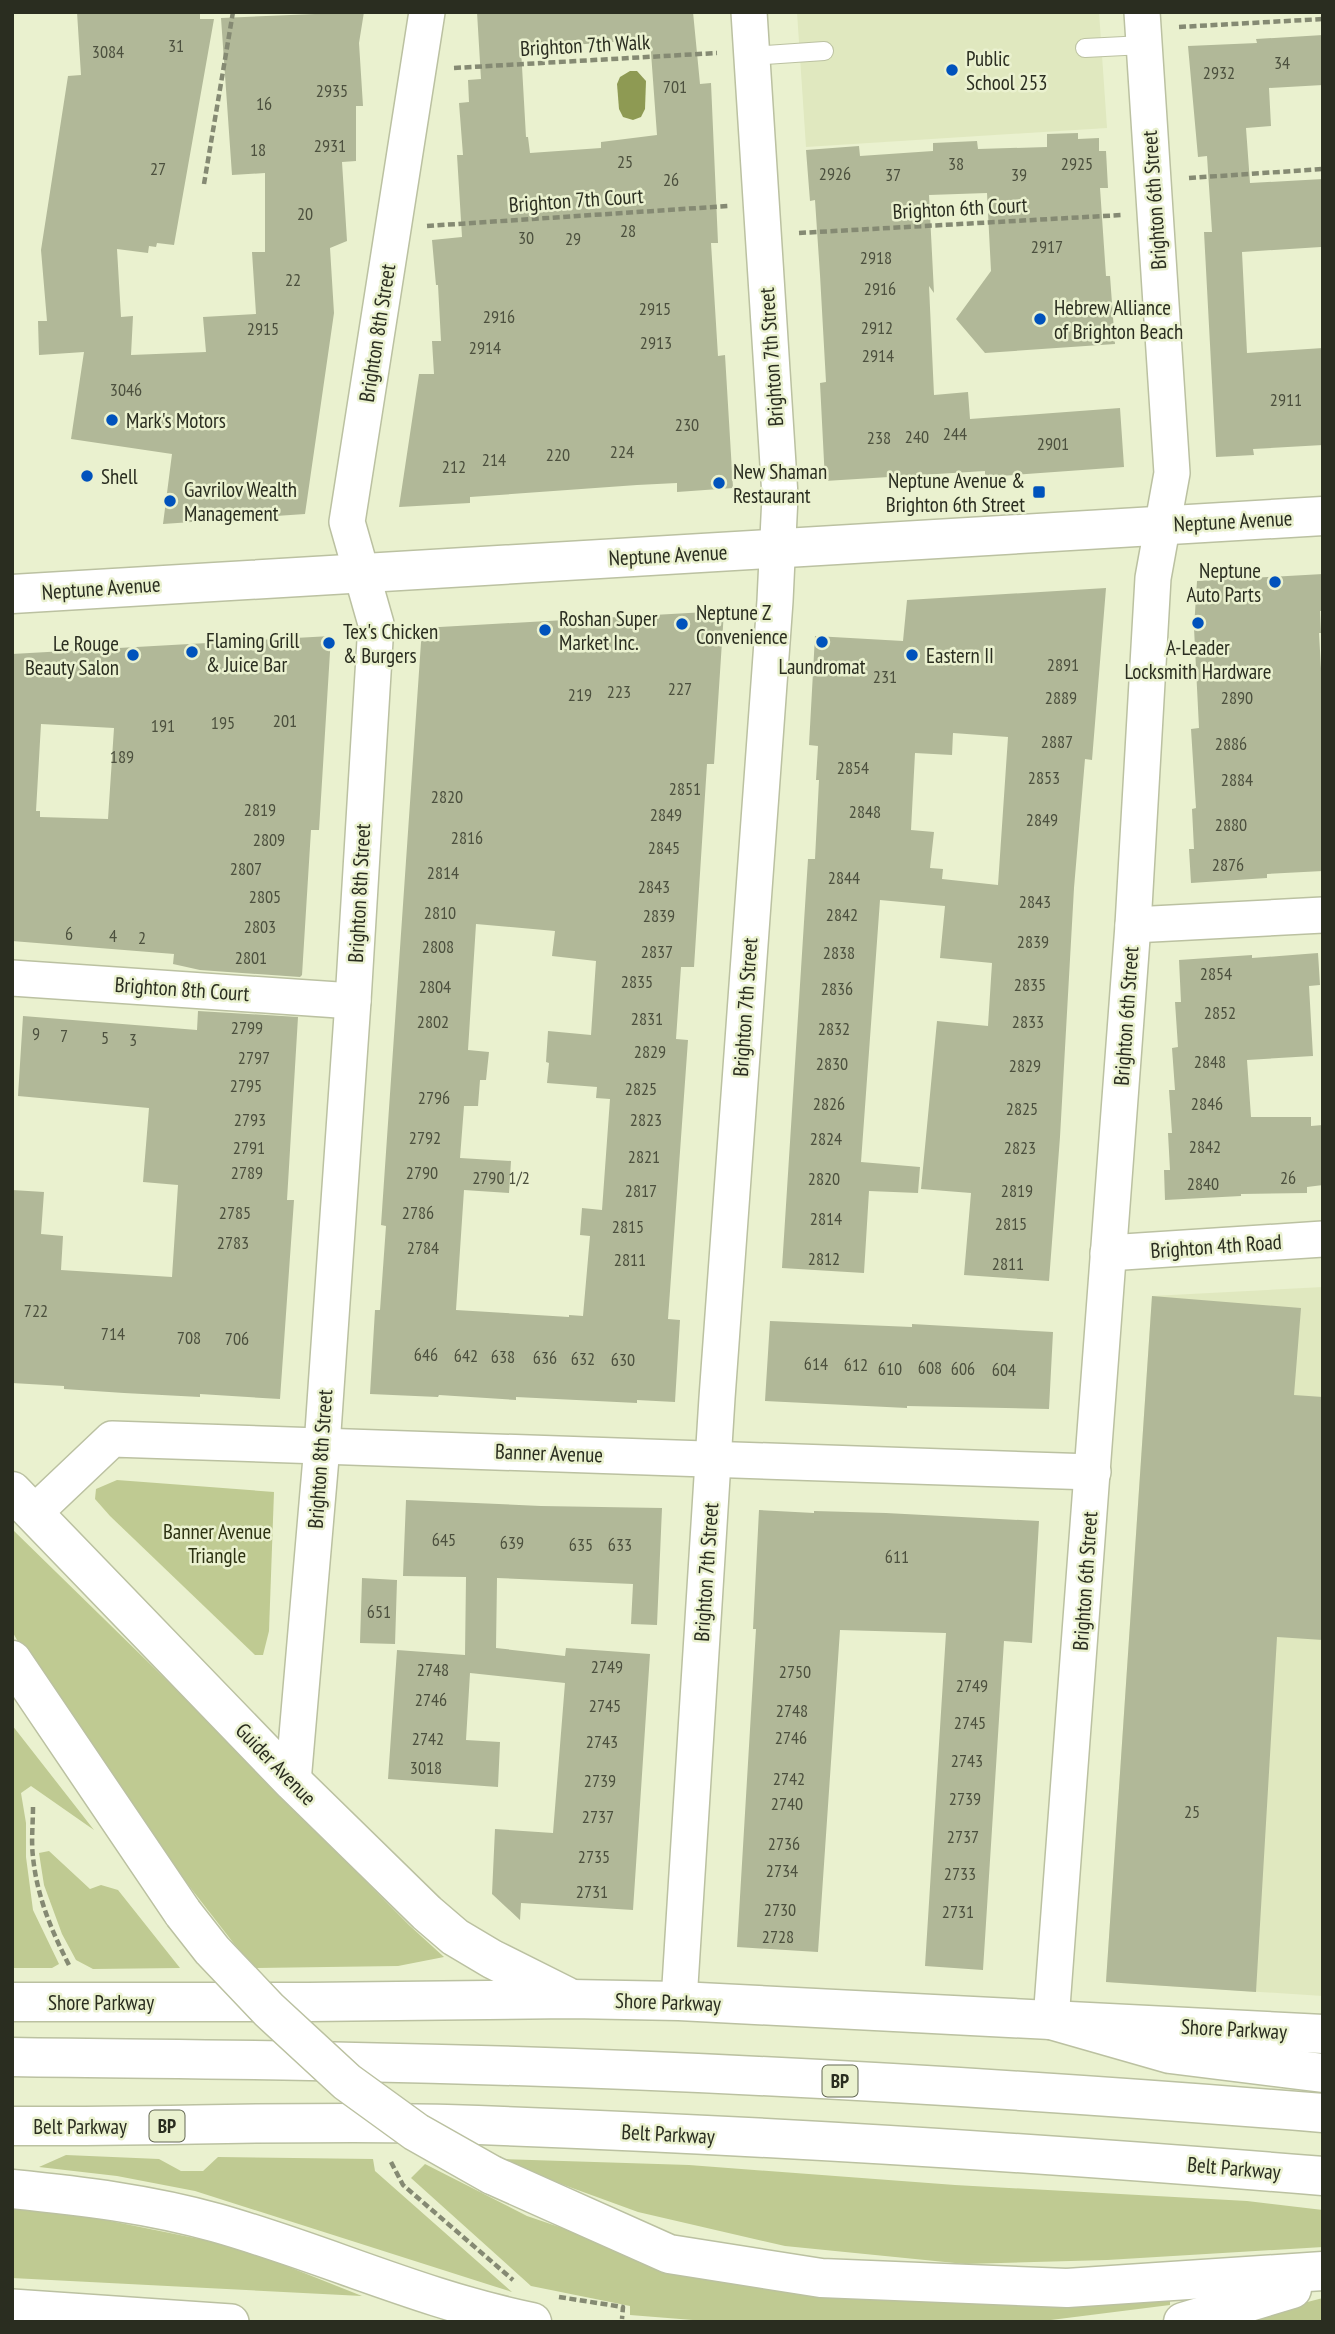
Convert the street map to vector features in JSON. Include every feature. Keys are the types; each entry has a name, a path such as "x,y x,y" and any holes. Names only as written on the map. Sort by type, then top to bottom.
{"main road":[{"name":"Neptune Avenue","path":"12,594 1323,516"},
{"name":"Guider Avenue","path":"23,1502 293,1782 426,1913 455,1937 492,1959 571,1998"},
{"path":"12,1660 183,1913 212,1950 269,2010 347,2082 415,2132 492,2175 669,2254 821,2278 1067,2288 1323,2272"},
{"name":"Shore Parkway","path":"12,2002 309,2002 571,1998 679,2001 1323,2034"},
{"path":"1051,2020 1170,2054 1323,2073"},
{"name":"BP","path":"12,2057 344,2061 589,2069 1064,2094 1323,2113"},
{"name":"Belt Parkway","path":"12,2126 117,2127 322,2122 446,2124 1096,2157 1323,2176"},
{"path":"12,2189 114,2200 219,2223 466,2307 543,2309"},
{"path":"1183,2322 1323,2279"}],"street":[{"name":"Brighton 8th Street","path":"293,1782 322,1446 376,624 347,522 427,12"},
{"name":"Brighton 7th Street","path":"679,2001 713,1459 780,496 735,54 749,12"},
{"name":"Brighton 6th Street","path":"1051,2020 1133,925 1153,578 1172,473 1143,28"},
{"path":"1133,925 1323,915"},
{"name":"Brighton 8th Court","path":"12,978 353,1000"},
{"name":"Brighton 4th Road","path":"1108,1253 1323,1239"},
{"name":"Banner Avenue","path":"23,1502 112,1439 1093,1472"},
{"path":"12,2307 232,2322"}],"lane":[{"path":"1085,48 1143,28"},
{"path":"735,54 824,51"}],"path":[{"path":"204,184 233,12"},
{"path":"1179,27 1323,19"},
{"name":"Brighton 7th Walk","path":"454,68 735,54"},
{"path":"1189,178 1323,169"},
{"name":"Brighton 7th Court","path":"426,226 728,206"},
{"name":"Brighton 6th Court","path":"799,233 1122,215"},
{"path":"33,1807 32,1854 35,1876 52,1932 67,1962"},
{"path":"391,2162 403,2185 516,2283"},
{"path":"543,2309 623,2308 622,2319"}],"shaded area":[{"name":"Public School 253","path":"797,12 1099,12 1107,128 806,147"},
{"path":"630,71 637,71 646,81 645,109 641,117 633,120 623,117 619,109 617,84 620,77"},
{"path":"1323,1287 1323,1996 1106,1982 1152,1296"}],"green space":[{"name":"Banner Avenue Triangle","path":"117,1480 274,1492 269,1631 263,1655 255,1655 95,1499 96,1489"},
{"path":"12,1529 444,1957 398,1966 256,1968 172,1864 37,1676 12,1631"},
{"path":"12,1725 94,1830 31,1786 21,1793 33,1910 59,1964 52,1968 12,1968"},
{"path":"49,1851 90,1889 101,1885 118,1890 180,1968 93,1969 76,1960 62,1934 44,1885 39,1853"},
{"path":"66,2155 159,2159 181,2171 203,2171 218,2157 373,2159 375,2171 512,2292 195,2191 117,2176 39,2167"},
{"path":"499,2159 689,2165 955,2185 1247,2201 1323,2210 1323,2247 1107,2260 965,2264 785,2246 638,2212"},
{"path":"425,2164 527,2216 668,2264 1170,2298 1170,2305 1035,2322 718,2322 630,2315 630,2306 531,2286 411,2178"},
{"path":"12,2208 66,2212 239,2247 362,2296 12,2278"},
{"path":"1323,2298 1323,2322 1229,2322"}],"building":[{"path":"77,12 200,12 200,19 214,19 174,245 157,243 156,247 149,246 148,253 117,249 121,317 133,316 131,355 206,352 203,317 256,314 252,252 265,252 265,173 232,175 221,18 364,12 359,43 363,106 356,106 356,161 342,162 347,241 330,248 334,313 305,514 163,524 172,454 71,439 84,352 39,355 38,321 47,321 41,250 68,76 81,75"},
{"path":"477,12 693,12 700,84 711,83 718,243 711,243 718,356 725,355 733,488 677,492 677,483 637,485 470,497 470,503 399,507 419,374 434,374 432,341 441,341 432,240 462,237 457,155 463,155 459,103 469,102 468,80 481,79","holes":["650,39 657,135 601,142 601,148 530,153 526,137 521,49"]},
{"path":"1323,35 1323,85 1269,88 1271,126 1246,128 1250,183 1323,179 1321,247 1242,252 1247,353 1323,348 1323,445 1253,449 1254,455 1216,457 1204,232 1212,232 1207,156 1198,157 1188,46 1257,43 1256,39"},
{"path":"1078,133 1078,139 1099,138 1099,151 1106,151 1108,188 1100,188 1106,276 1110,276 1115,344 985,353 956,319 991,271 987,193 929,195 934,293 929,286 934,395 968,392 970,419 1120,408 1124,467 985,477 985,471 825,481 820,383 826,382 820,275 815,200 810,201 806,150 859,146 860,156 933,151 933,143 977,141 978,149 1047,147 1047,134"},
{"path":"1323,574 1323,611 1320,611 1319,633 1323,704 1323,871 1191,883 1189,849 1194,849 1192,809 1196,808 1191,729 1199,728 1194,628 1197,581"},
{"path":"1106,588 1092,760 1085,759 1074,888 1049,1281 964,1275 971,1193 921,1189 937,1021 988,1026 992,963 940,958 945,906 880,900 861,1162 920,1167 918,1193 869,1191 864,1273 782,1268 808,859 815,859 818,746 809,745 815,636 903,641 907,600","holes":["953,733 1008,737 998,885 942,879 943,869 930,868 934,832 911,830 915,753 952,755"]},
{"path":"724,611 714,764 707,764 694,967 681,967 676,1039 688,1040 668,1319 680,1320 675,1402 637,1400 637,1403 516,1397 516,1400 370,1394 375,1310 380,1310 386,1226 381,1225 422,628","holes":["476,924 555,931 552,956 596,961 591,1035 548,1031 547,1083 597,1087 596,1098 610,1099 602,1210 582,1208 580,1235 590,1236 583,1316 456,1310 464,1190 509,1193 511,1161 460,1158 464,1106 478,1106 480,1080 486,1080 489,1052 468,1050"]},
{"path":"331,636 319,830 311,830 300,977 200,970 173,964 174,954 12,941 12,654","holes":["41,724 114,728 108,819 40,817 40,811 36,811"]},
{"path":"1318,953 1320,985 1309,986 1313,1056 1247,1060 1251,1117 1311,1117 1311,1126 1323,1125 1323,1185 1307,1187 1307,1193 1241,1194 1165,1200 1164,1170 1170,1170 1168,1133 1172,1133 1169,1090 1175,1090 1172,1048 1178,1047 1175,1002 1181,1002 1179,960"},
{"path":"198,1011 298,1017 287,1200 294,1200 280,1399 124,1393 12,1383 12,1190 44,1192 41,1234 63,1236 61,1270 172,1277 178,1185 143,1182 149,1108 18,1096 23,1016 197,1030"},
{"path":"1152,1296 1301,1308 1294,1395 1323,1397 1323,1640 1277,1637 1256,1992 1106,1982"},
{"path":"770,1321 912,1327 912,1324 1053,1332 1049,1409 907,1408 765,1401"},
{"path":"406,1500 662,1508 657,1625 631,1624 633,1584 497,1578 496,1648 565,1656 566,1648 650,1654 633,1910 521,1903 520,1920 492,1894 495,1829 553,1833 565,1683 470,1673 466,1740 500,1742 498,1787 388,1779 397,1650 465,1655 466,1577 403,1576"},
{"path":"759,1510 1039,1521 1032,1643 1004,1641 983,1970 925,1966 946,1633 840,1630 818,1952 737,1947 756,1629 753,1629"},
{"path":"362,1578 397,1580 395,1644 360,1643"}],"place":[{"name":"Public School 253","path":"952,70"},
{"name":"Hebrew Alliance of Brighton Beach","path":"1040,319"},
{"name":"Mark's Motors","path":"112,420"},
{"name":"Shell","path":"87,476"},
{"name":"New Shaman Restaurant","path":"719,483"},
{"name":"Neptune Avenue & Brighton 6th Street","path":"1039,492"},
{"name":"Gavrilov Wealth Management","path":"170,501"},
{"name":"Neptune Auto Parts","path":"1275,582"},
{"name":"A-Leader Locksmith Hardware","path":"1198,623"},
{"name":"Neptune Z Convenience","path":"682,624"},
{"name":"Roshan Super Market Inc.","path":"545,630"},
{"name":"Laundromat","path":"822,642"},
{"name":"Tex's Chicken & Burgers","path":"329,643"},
{"name":"Flaming Grill & Juice Bar","path":"192,652"},
{"name":"Le Rouge Beauty Salon","path":"133,655"},
{"name":"Eastern II","path":"912,655"}]}
